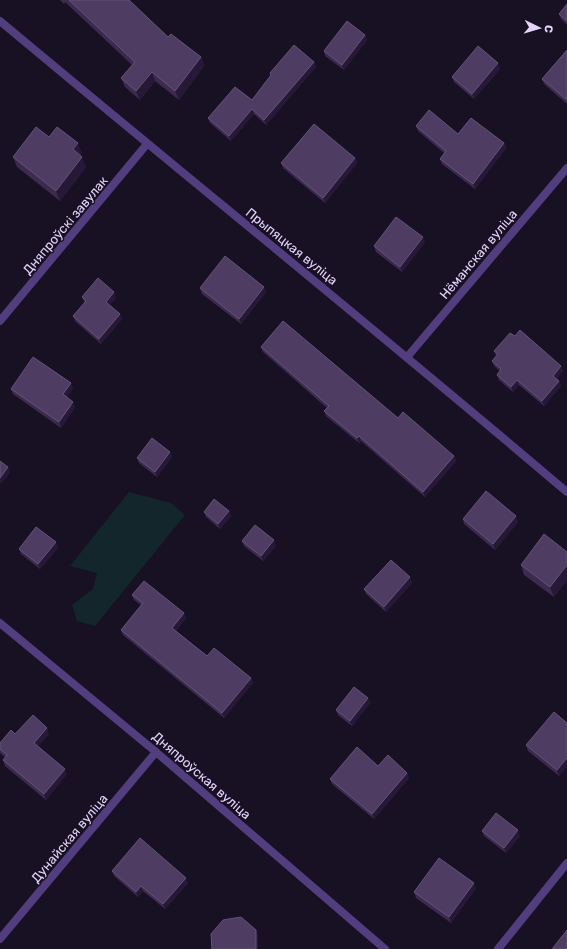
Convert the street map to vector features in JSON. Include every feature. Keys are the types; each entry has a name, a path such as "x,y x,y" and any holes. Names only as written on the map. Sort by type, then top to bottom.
{"street":[{"name":"Прыпяцкая вуліца","path":"0,21 408,356 567,492"},
{"name":"Дняпроўскі завулак","path":"0,321 148,144"},
{"name":"Нёманская вуліца","path":"408,356 567,168"},
{"name":"Дняпроўская вуліца","path":"0,623 156,752 385,949"},
{"name":"Дунайская вуліца","path":"0,939 156,752"},
{"path":"498,949 567,863"}],"shaded area":[{"path":"129,492 171,503 185,515 95,626 77,621 72,605 93,589 97,573 70,566"}],"building":[{"path":"69,0 129,0 168,37 171,34 201,57 175,91 152,72 136,91 121,78 135,62"},
{"path":"567,4 567,21 559,14"},
{"path":"347,21 365,35 342,65 324,51"},
{"path":"294,45 314,62 264,120 252,109 229,136 208,118 235,87 252,100 271,75 270,73"},
{"path":"478,46 498,63 472,94 452,77"},
{"path":"567,50 567,100 542,79"},
{"path":"429,110 458,134 471,118 504,143 473,184 440,159 446,151 416,126"},
{"path":"314,124 355,158 323,198 281,163"},
{"path":"36,127 49,137 57,127 78,143 73,149 82,157 56,191 13,157"},
{"path":"396,217 423,237 400,267 374,246"},
{"path":"225,256 264,287 239,319 200,288"},
{"path":"98,278 114,292 106,302 120,314 99,339 73,316 86,301 82,297"},
{"path":"283,321 398,418 403,412 454,456 423,492 359,436 357,438 324,411 329,406 261,347"},
{"path":"520,330 561,366 553,376 559,381 542,401 517,380 511,387 497,375 501,369 492,361 498,354 494,351 510,333 515,336"},
{"path":"33,357 71,383 63,394 73,402 59,422 11,389"},
{"path":"152,438 170,452 155,472 137,458"},
{"path":"0,461 8,467 0,478"},
{"path":"486,491 516,516 493,544 463,519"},
{"path":"214,499 229,511 218,524 204,512"},
{"path":"255,525 274,540 261,556 242,541"},
{"path":"36,527 56,542 38,564 19,549"},
{"path":"544,534 567,552 567,565 550,587 521,565"},
{"path":"391,560 410,577 384,607 364,589"},
{"path":"144,581 184,613 172,628 207,656 214,648 251,678 222,713 121,630 143,603 132,595"},
{"path":"354,687 368,698 350,721 336,710"},
{"path":"554,712 567,723 567,758 557,770 526,745"},
{"path":"33,715 47,728 34,743 65,769 44,794 3,760 7,755 0,749 0,743 11,730 15,734"},
{"path":"357,747 378,766 388,755 407,773 372,814 330,779"},
{"path":"496,813 518,830 504,848 482,831"},
{"path":"140,838 186,878 163,904 141,886 136,892 112,871"},
{"path":"439,858 474,883 449,917 414,892"},
{"path":"241,917 256,930 256,949 212,949 211,934 223,920"},
{"path":"567,930 567,949 552,949"}]}
